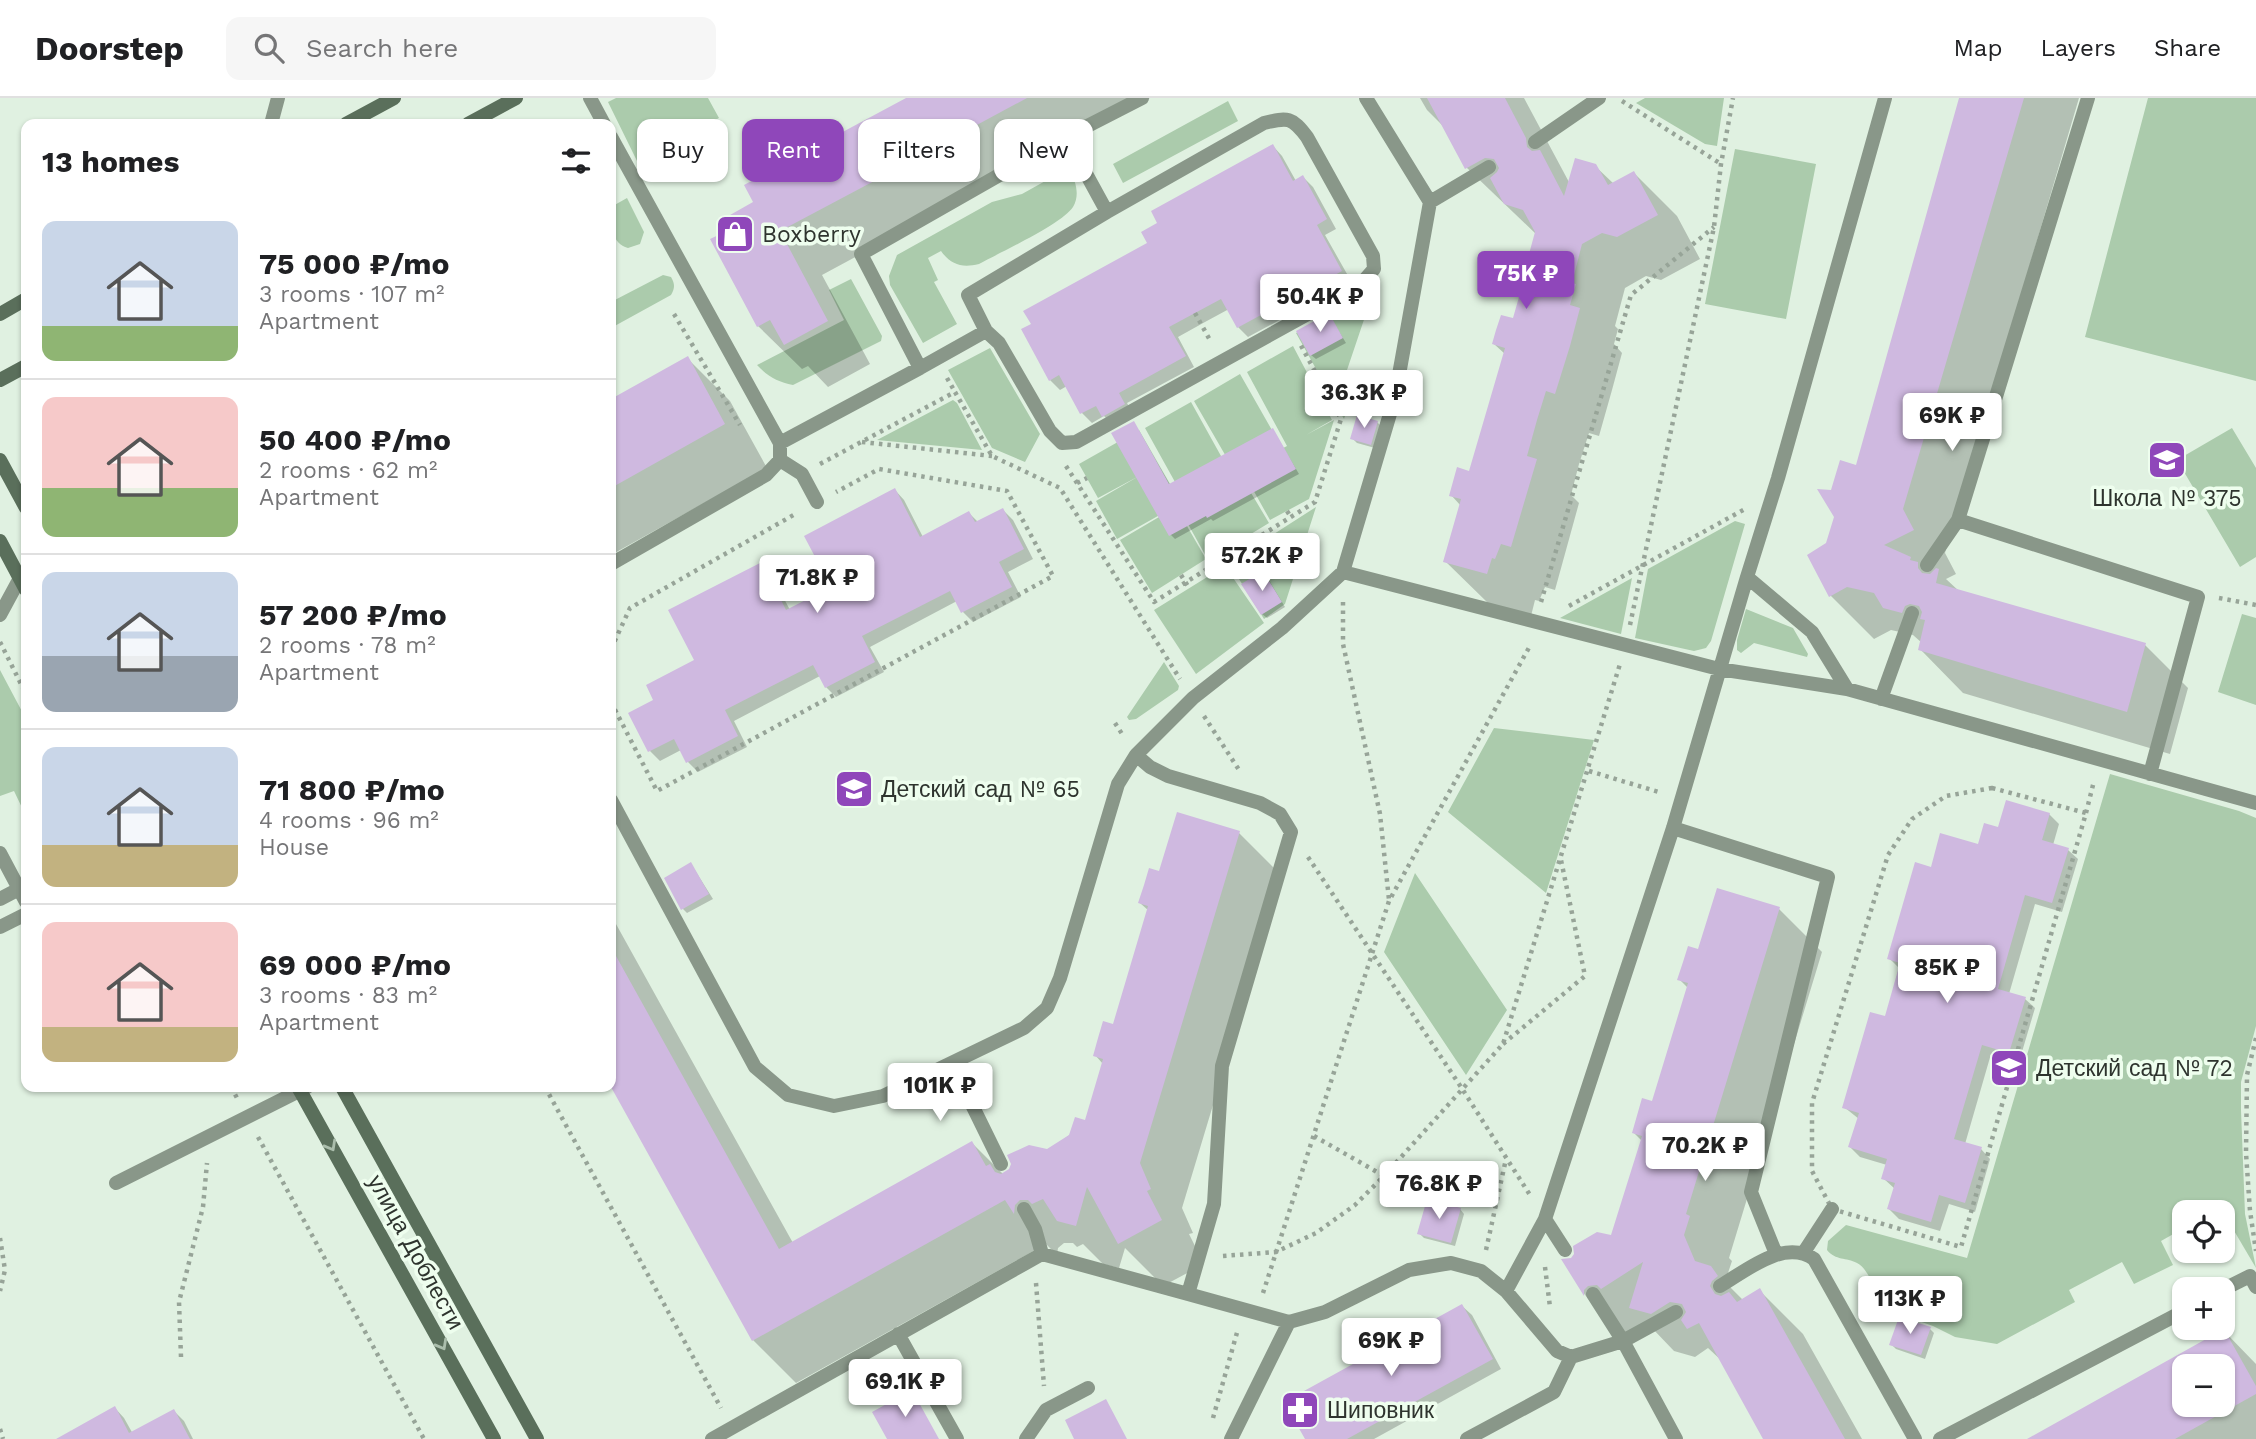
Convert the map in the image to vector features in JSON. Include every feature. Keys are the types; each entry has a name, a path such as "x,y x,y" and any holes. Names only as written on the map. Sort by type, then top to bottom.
{"main road":[{"path":"355,119 394,98"},
{"path":"477,119 516,98"},
{"path":"0,314 21,302"},
{"path":"0,380 21,369"},
{"path":"0,460 21,499"},
{"path":"0,541 21,580"},
{"name":"улица Доблести","path":"304,1092 494,1439"},
{"name":"улица Доблести","path":"345,1092 537,1439"}],"street":[{"path":"272,119 278,98"},
{"path":"590,98 601,119"},
{"path":"1093,122 1142,98"},
{"path":"616,809 755,1067 788,1096 834,1106 883,1096 1024,1028 1047,1008 1060,978 1118,784 1136,755 1193,698 1282,628 1343,572 1395,397 1430,202 1366,98"},
{"path":"1506,1291 1542,1226 1673,828 1778,478 1885,98"},
{"path":"1927,565 1958,520 2088,98"},
{"path":"1535,142 1590,100"},
{"path":"1282,118 1296,122 1307,137 1373,256 1374,269 1360,285 1076,442 1062,443 1050,431 999,343 986,331 968,295 1107,212 1264,123 1282,118"},
{"path":"616,146 780,443 780,460 766,475 616,561"},
{"path":"1430,202 1489,167"},
{"path":"920,368 861,254 994,177"},
{"path":"1091,182 1107,212"},
{"path":"780,443 986,331"},
{"path":"780,460 802,474 817,502"},
{"path":"1958,520 2198,597 2150,774"},
{"path":"1343,572 1719,669 1847,689 2256,803"},
{"path":"1747,577 1812,632 1847,689"},
{"path":"0,615 21,587"},
{"path":"1881,699 1912,613"},
{"path":"1136,755 1150,767 1168,776 1260,803 1280,814 1291,832 1222,1066 1214,1204 1188,1294"},
{"path":"1673,828 1828,877 1751,1192 1776,1254"},
{"path":"0,853 21,892"},
{"path":"0,899 21,896"},
{"path":"0,927 21,916"},
{"path":"952,1064 1001,1164"},
{"path":"116,1183 294,1092"},
{"path":"1024,1209 1035,1229 1038,1257"},
{"path":"1804,1252 1832,1209"},
{"path":"1542,1226 1565,1250"},
{"path":"1720,1286 1776,1254 1804,1252 1814,1259 1915,1439"},
{"path":"712,1439 1038,1257 1289,1322 1325,1312 1409,1270 1451,1263 1481,1271 1506,1291 1556,1351 1571,1357 1623,1341 1676,1312"},
{"path":"2235,1284 2250,1276 2256,1287"},
{"path":"1593,1294 1623,1341 1676,1439"},
{"path":"1940,1439 2172,1317"},
{"path":"1231,1439 1289,1322"},
{"path":"898,1334 957,1439"},
{"path":"1467,1439 1554,1392 1571,1357"},
{"path":"1026,1439 1046,1410 1088,1388"}],"path":[{"path":"1627,637 1714,227 1721,164 1733,98"},
{"path":"1626,104 1721,164"},
{"path":"1538,613 1631,295 1714,227"},
{"path":"1195,313 1199,320"},
{"path":"674,314 743,429"},
{"path":"1063,461 1154,602 1239,549 1266,536 1315,502 1341,419 1289,324"},
{"path":"802,474 955,392 992,456"},
{"path":"862,442 992,456 1060,488 1260,803"},
{"path":"616,638 630,608 879,469 1007,491 1053,576 657,791 616,712"},
{"path":"1077,484 1087,478"},
{"path":"1567,607 1749,507"},
{"path":"1287,511 1291,517"},
{"path":"1236,542 1239,549"},
{"path":"1181,575 1189,588"},
{"path":"2198,597 2214,597 2256,605"},
{"path":"1343,598 1343,643 1380,814 1389,901"},
{"path":"1261,1299 1374,955 1389,901 1534,639"},
{"path":"0,642 21,684"},
{"path":"1503,1044 1623,654"},
{"path":"1589,771 1671,795"},
{"path":"2086,813 1992,788 1946,796 1912,820 1888,855 1812,1103 1812,1171 1832,1209 1961,1247 2086,813 2092,790"},
{"path":"1301,848 1507,1158 1542,1226 1551,1311"},
{"path":"1198,1258 1276,1252 1316,1233 1355,1205 1503,1044 1586,976 1561,859"},
{"path":"2256,1038 2247,1075 2246,1153 2256,1251"},
{"path":"234,1092 424,1439"},
{"path":"548,1092 732,1427"},
{"path":"1314,1136 1384,1176"},
{"path":"181,1357 179,1302 203,1207 208,1169 206,1138"},
{"path":"1481,1271 1507,1158"},
{"path":"0,1238 5,1269 0,1290"},
{"path":"1038,1257 1046,1410"},
{"path":"1211,1426 1239,1325 1251,1311"},
{"path":"0,1429 3,1439"}],"green space":[{"path":"616,98 708,98 719,118 637,119 637,161 608,102"},
{"path":"1645,98 1724,98 1717,146 1705,144 1636,103"},
{"path":"2148,98 2256,98 2256,381 2085,337"},
{"path":"1228,101 1238,121 1123,183 1113,164"},
{"path":"1735,149 1816,164 1786,319 1705,304"},
{"path":"1044,182 1074,182 1076,189 1073,207 1067,214 979,264 957,264 941,251 928,258 938,280 934,282 957,324 923,343 890,285 889,276 897,255 992,202 1022,194"},
{"path":"627,198 644,232 640,244 628,248 618,242 616,204"},
{"path":"663,275 671,277 673,282 671,295 616,325 616,299"},
{"path":"851,279 882,336 881,341 793,385 765,373 757,365 844,320 829,290"},
{"path":"1374,290 1346,373 1358,378 1344,419 1296,333"},
{"path":"1293,346 1332,420 1306,435 1334,420 1309,499 1270,520 1242,470 1287,446 1247,372"},
{"path":"990,348 1040,434 1025,462 992,448 948,370"},
{"path":"1240,374 1281,446 1238,471 1269,523 1208,560 1178,506 1235,472 1194,401"},
{"path":"953,400 982,450 877,440"},
{"path":"1191,402 1231,474 1185,500 1145,428"},
{"path":"2232,428 2256,468 2256,557 2240,567 2177,460"},
{"path":"1139,430 1181,503 1117,539 1096,501 1139,476 1098,498 1079,464"},
{"path":"1176,507 1206,559 1152,593 1120,540"},
{"path":"1316,507 1285,604 1264,619 1229,563"},
{"path":"1735,521 1745,524 1711,641 1706,648 1694,651 1635,638 1648,569"},
{"path":"1225,566 1264,623 1196,674 1154,610"},
{"path":"1632,578 1621,634 1560,618"},
{"path":"1746,609 1793,628 1808,654 1807,657 1754,643 1741,653 1737,650 1737,640"},
{"path":"2242,614 2256,618 2256,705 2218,692"},
{"path":"1164,662 1179,686 1178,690 1136,719 1129,720 1127,717"},
{"path":"0,670 21,710 21,806 14,791 0,796"},
{"path":"1494,728 1594,740 1546,893 1448,812"},
{"path":"2110,774 2256,818 2256,1026 2241,1082 2241,1110 2245,1214 2256,1268 2235,1232 2235,1200 2172,1200 2172,1235 2161,1241 2173,1265 2134,1284 2122,1262 2069,1290 2075,1302 1997,1344 1955,1337 1888,1310 1862,1266 1827,1250 1828,1241 1846,1225 1967,1258"},
{"path":"1415,873 1507,1010 1466,1075 1384,952"}],"building":[{"path":"906,98 1027,98 980,123 980,119 867,119"},
{"path":"1427,98 1505,98 1526,138 1527,147 1532,151 1540,150 1564,196 1575,158 1596,164 1608,185 1634,171 1658,215 1617,237 1602,233 1582,244 1572,283 1576,284 1570,305 1580,308 1570,346 1555,394 1546,391 1537,420 1527,456 1537,459 1511,547 1501,544 1495,559 1492,558 1487,574 1443,562 1461,499 1449,496 1457,467 1469,471 1505,348 1492,344 1501,315 1513,318 1535,232 1523,210 1504,204 1490,178 1499,168 1494,159 1485,158 1465,169"},
{"path":"1959,98 2024,98 1903,509 1914,530 1884,545 1918,562 1922,573 1930,574 1936,568 1939,569 1936,583 2146,643 2127,712 1918,650 1925,620 1920,619 1922,612 1919,606 1905,606 1902,613 1883,608 1874,593 1847,587 1829,597 1807,555 1826,543 1834,517 1817,489 1831,490 1840,460 1856,465"},
{"path":"858,124 858,182 872,182 780,231 828,321 784,345 770,320 757,327 710,239 729,230 723,219 753,202 744,185 750,182 844,182 844,131"},
{"path":"1273,144 1293,181 1303,175 1327,219 1317,225 1342,271 1315,286 1320,296 1287,314 1281,304 1237,328 1221,299 1169,327 1186,356 1119,393 1125,404 1102,417 1096,406 1080,414 1059,375 1049,381 1021,329 1031,324 1023,311 1147,243 1141,232 1157,223 1151,211"},
{"path":"1329,313 1343,338 1310,356 1296,331"},
{"path":"688,356 725,424 616,485 616,396"},
{"path":"1357,415 1378,421 1371,445 1350,439"},
{"path":"1134,421 1169,484 1273,428 1296,469 1169,536 1111,433"},
{"path":"895,488 920,537 969,511 975,522 1003,508 1024,549 999,562 1012,587 961,613 950,591 862,636 875,662 825,688 813,665 725,710 738,736 686,763 674,739 648,752 628,713 653,700 646,685 694,660 668,610 762,562 786,610 831,587 804,536"},
{"path":"1263,571 1282,602 1261,615 1241,584"},
{"path":"2006,800 2050,813 2042,840 2069,848 2052,903 2025,895 1998,989 2026,997 2009,1053 1982,1045 1954,1139 1982,1147 1965,1203 1939,1195 1931,1222 1887,1209 1895,1183 1881,1179 1887,1159 1848,1147 1859,1113 1842,1108 1870,1012 1885,1016 1900,963 1887,959 1915,862 1931,867 1940,833 1978,844 1984,823 1998,827"},
{"path":"1177,812 1240,831 1140,1163 1151,1189 1147,1191 1162,1220 1118,1244 1087,1187 1076,1226 1057,1221 1043,1199 1032,1204 1028,1200 1020,1200 1015,1205 1014,1214 1005,1200 752,1341 614,1092 616,1092 616,956 779,1249 972,1141 986,1166 990,1164 995,1172 1001,1174 1009,1169 1011,1164 1007,1155 1029,1145 1047,1149 1069,1135 1075,1117 1085,1120 1103,1059 1093,1056 1103,1021 1113,1024 1148,906 1138,903 1149,868 1159,871"},
{"path":"691,862 709,894 681,910 664,878"},
{"path":"1717,888 1780,907 1686,1214 1690,1216 1684,1235 1695,1261 1711,1266 1718,1276 1710,1286 1715,1294 1721,1296 1729,1292 1737,1302 1760,1288 1845,1439 1763,1439 1699,1323 1687,1329 1681,1320 1686,1312 1682,1304 1670,1302 1651,1314 1629,1308 1643,1262 1601,1289 1597,1285 1588,1286 1584,1290 1584,1296 1561,1259 1571,1258 1574,1254 1573,1246 1597,1232 1611,1235 1642,1136 1632,1133 1642,1098 1652,1101 1688,983 1677,980 1688,946 1698,949"},
{"path":"1427,1199 1461,1208 1451,1243 1417,1234"},
{"path":"1462,1304 1493,1359 1347,1439 1305,1439 1284,1402"},
{"path":"1899,1317 1931,1327 1921,1355 1889,1345"},
{"path":"2204,1340 2230,1340 2256,1386 2256,1394 2235,1406 2235,1354 2179,1354"},
{"path":"2172,1358 2172,1417 2215,1417 2175,1439 2027,1439"},
{"path":"912,1390 939,1439 887,1439 872,1412"},
{"path":"1106,1399 1127,1439 1074,1439 1065,1420"},
{"path":"115,1406 129,1433 174,1409 190,1439 56,1439"}],"place":[{"name":"Boxberry","path":"735,234"},
{"name":"Школа № 375","path":"2167,460"},
{"name":"Детский сад № 65","path":"854,789"},
{"name":"Детский сад № 72","path":"2009,1068"},
{"name":"Шиповник","path":"1300,1410"}]}
